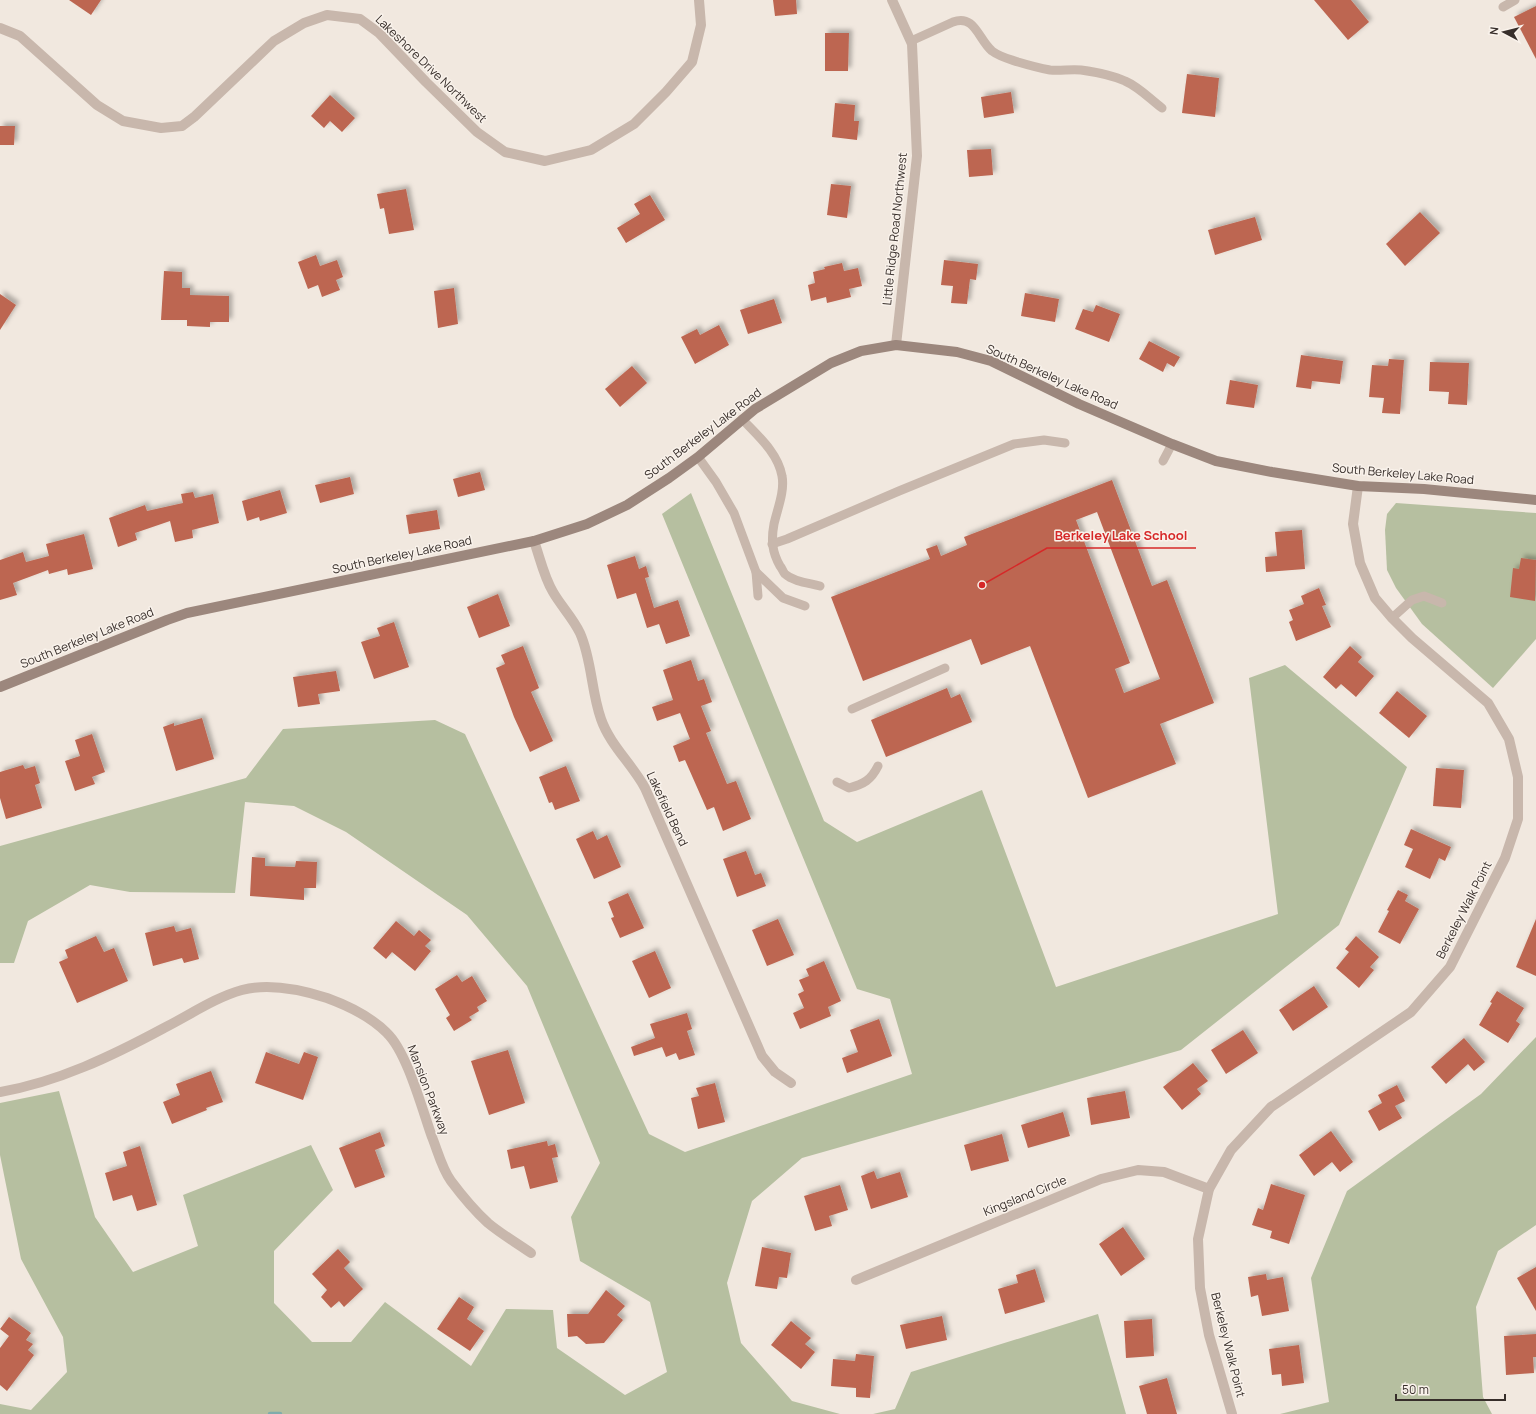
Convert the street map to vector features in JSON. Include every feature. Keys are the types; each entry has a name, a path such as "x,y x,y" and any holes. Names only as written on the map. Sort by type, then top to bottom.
{"street":[{"name":"Lakeshore Drive Northwest","path":"0,28 20,36 97,105 123,121 161,128 182,126 194,117 274,41 304,23 327,15 360,19 379,33 477,132 505,152 545,161 591,150 634,124 666,92 692,62 701,25 699,0"},
{"name":"Little Ridge Road Northwest","path":"892,0 911,41 917,156 896,345"},
{"name":"South Berkeley Lake Road","path":"0,687 187,613 534,541 587,524 627,505 669,478 698,458 755,409 831,363 861,351 896,345 957,352 991,361 1079,404 1172,444 1216,461 1358,486 1424,489 1536,500"},
{"name":"Berkeley Walk Point","path":"1232,1414 1209,1335 1200,1288 1198,1239 1209,1189 1231,1150 1271,1107 1411,1012 1450,967 1505,858 1518,819 1518,777 1509,738 1488,703 1412,638 1375,598 1360,564 1354,524 1358,486"},
{"name":"Lakefield Bend","path":"534,541 548,583 582,638 600,718 606,731 613,744 638,774 645,788 762,1056 775,1072 791,1083"},
{"name":"Mansion Parkway","path":"0,1092 54,1079 97,1062 141,1041 219,1000 242,990 268,987 310,993 339,1003 367,1016 388,1033 406,1065 442,1164 451,1181 489,1223 531,1253"},
{"name":"Kingsland Circle","path":"856,1280 1101,1179 1138,1170 1164,1172 1209,1189"}],"lane":[{"path":"1504,7 1515,0"},
{"path":"911,41 959,19 966,20 973,26 992,51 1003,57 1051,70 1081,70 1102,74 1125,81 1141,91 1162,108"},
{"path":"742,419 767,446 779,462 783,478 772,544 775,556 785,574 800,582 820,586"},
{"path":"772,544 1014,444 1044,440 1065,443"},
{"path":"1162,461 1172,444"},
{"path":"698,458 716,482 734,513 756,572 758,596"},
{"path":"756,572 783,598 805,606"},
{"path":"1392,618 1412,600 1424,596 1442,603"},
{"path":"852,709 945,668"},
{"path":"837,782 849,788 861,785 873,776 878,766"}],"green space":[{"path":"691,493 824,821 857,842 982,790 1056,987 1278,914 1249,678 1285,665 1407,767 1339,925 1181,1050 802,1158 752,1201 727,1283 741,1343 792,1401 840,1414 0,1414 0,1404 31,1410 67,1372 63,1337 21,1259 0,1155 0,1103 59,1091 95,1217 133,1272 198,1246 183,1195 311,1145 333,1190 274,1251 274,1303 312,1342 351,1342 385,1302 471,1366 506,1309 553,1310 557,1348 625,1395 667,1372 650,1302 580,1261 571,1217 600,1163 527,986 467,915 346,832 294,806 245,802 235,893 130,892 90,885 28,921 14,963 0,963 0,846 246,778 283,729 435,720 465,734 649,1134 685,1152 912,1074 890,999 857,989 662,514"},
{"path":"1396,503 1536,513 1536,639 1493,688 1422,624 1396,588 1387,570 1385,530 1387,514"},
{"path":"1536,1037 1536,1225 1498,1251 1476,1307 1483,1397 1492,1414 1280,1414 1329,1402 1311,1278 1347,1191 1481,1094"},
{"path":"1098,1314 1126,1414 873,1414 895,1409 911,1372"}],"building":[{"path":"69,0 101,0 91,15"},
{"path":"773,0 796,0 797,14 775,16"},
{"path":"1314,0 1351,0 1369,22 1348,40"},
{"path":"1536,6 1536,59 1514,17"},
{"path":"825,33 849,33 848,71 825,71"},
{"path":"1187,74 1219,78 1215,117 1182,113"},
{"path":"1011,92 1014,113 984,118 981,97"},
{"path":"330,95 355,118 342,132 330,121 324,128 311,116"},
{"path":"835,103 855,105 854,121 859,121 857,140 832,137"},
{"path":"0,126 15,126 14,145 0,145"},
{"path":"991,149 993,175 969,177 967,150"},
{"path":"831,184 851,186 847,218 827,215"},
{"path":"406,189 414,230 389,234 384,208 380,209 377,194"},
{"path":"650,195 665,220 626,243 617,228 640,214 634,204"},
{"path":"1420,212 1440,233 1405,266 1386,244"},
{"path":"1255,217 1262,240 1215,255 1208,230"},
{"path":"316,255 320,266 337,260 343,277 336,280 340,290 322,297 318,285 308,289 298,262"},
{"path":"944,260 978,264 976,280 970,279 967,304 951,303 953,286 941,285"},
{"path":"842,263 844,271 858,268 862,286 849,289 851,297 827,303 826,297 811,301 808,285 815,283 813,272 825,269 824,267"},
{"path":"164,271 182,272 182,288 190,288 190,295 229,296 229,322 210,322 210,327 187,326 187,320 161,320"},
{"path":"454,288 458,324 438,328 434,291"},
{"path":"1025,293 1059,299 1055,322 1021,316"},
{"path":"0,294 16,305 0,330"},
{"path":"774,299 782,323 748,334 740,310"},
{"path":"1096,305 1120,314 1109,342 1075,329 1083,309 1093,312"},
{"path":"719,325 729,345 695,364 681,337 697,329 700,335"},
{"path":"1149,341 1180,357 1174,367 1167,363 1163,372 1139,359"},
{"path":"1301,355 1343,361 1340,384 1312,381 1311,389 1296,387"},
{"path":"1389,359 1404,360 1400,414 1382,413 1384,398 1369,397 1372,365 1388,366"},
{"path":"1430,362 1469,363 1467,405 1448,404 1449,392 1429,391"},
{"path":"632,366 647,383 620,407 605,389"},
{"path":"1230,380 1258,385 1254,408 1226,404"},
{"path":"480,472 485,490 458,497 453,479"},
{"path":"350,477 354,494 320,503 315,485"},
{"path":"1112,480 1152,586 1167,580 1214,703 1160,724 1176,764 1088,798 1030,646 981,665 971,639 863,681 831,597 930,559 926,549 937,545 941,556 967,545 964,537","holes":["1097,512 1160,679 1124,693 1115,669 1130,663 1076,520"]},
{"path":"280,490 287,513 260,521 259,517 247,521 242,501"},
{"path":"193,492 195,498 213,494 219,523 192,530 193,538 175,542 170,521 135,533 137,540 118,547 109,518 145,505 147,511 183,503 181,494"},
{"path":"437,510 440,529 409,534 406,515"},
{"path":"1302,530 1305,569 1266,572 1265,557 1277,556 1275,532"},
{"path":"84,534 93,569 68,575 67,569 49,574 48,570 13,583 17,595 0,600 0,560 23,552 26,562 49,556 46,544"},
{"path":"635,556 639,569 646,566 649,577 645,578 654,608 678,600 690,636 666,644 659,624 647,628 636,593 617,599 607,565"},
{"path":"1521,558 1536,560 1535,601 1510,597 1513,568 1519,569"},
{"path":"1319,588 1326,605 1322,606 1331,627 1296,641 1289,622 1293,620 1289,610 1304,604 1301,596"},
{"path":"498,594 510,626 479,638 467,607"},
{"path":"394,622 409,667 374,679 361,642 380,636 377,628"},
{"path":"523,646 539,688 531,692 553,741 530,752 514,717 496,668 505,664 501,655"},
{"path":"1350,646 1362,657 1358,662 1374,676 1356,697 1341,684 1336,689 1323,677"},
{"path":"691,660 698,681 704,679 712,702 701,706 711,731 706,733 727,784 736,781 751,819 723,831 714,807 707,810 685,760 679,762 673,746 690,739 680,713 657,721 652,707 673,700 663,670"},
{"path":"336,671 340,691 318,694 320,704 298,707 293,677"},
{"path":"947,688 951,698 960,694 972,722 886,757 871,720"},
{"path":"1397,691 1427,716 1409,738 1379,713"},
{"path":"202,718 214,759 176,771 163,727 174,723 174,726"},
{"path":"92,734 105,772 92,777 95,784 75,791 65,761 80,756 75,740"},
{"path":"23,765 25,769 35,766 40,783 35,785 42,808 6,819 0,798 0,772"},
{"path":"566,766 580,801 555,810 552,802 549,803 539,777"},
{"path":"1436,768 1464,770 1461,808 1433,806"},
{"path":"1411,829 1451,847 1445,861 1439,858 1430,879 1405,867 1413,849 1404,845"},
{"path":"593,831 597,840 607,835 621,867 594,879 576,839"},
{"path":"746,851 755,875 761,873 766,886 737,897 723,859"},
{"path":"252,857 265,858 265,866 295,867 296,861 317,862 316,888 304,888 304,900 250,896"},
{"path":"1398,890 1408,895 1405,901 1419,909 1400,944 1378,932 1389,911 1387,910"},
{"path":"628,893 644,928 620,938 611,918 614,917 608,902"},
{"path":"778,919 794,955 767,966 752,930"},
{"path":"1536,919 1536,976 1516,967"},
{"path":"396,921 414,936 419,930 431,940 425,946 431,951 415,971 392,952 386,959 373,948"},
{"path":"174,926 176,932 191,928 199,959 184,963 182,958 153,966 145,933"},
{"path":"96,936 104,952 114,948 128,981 77,1003 59,962 68,958 65,950"},
{"path":"1356,936 1379,957 1370,967 1374,970 1359,988 1336,968 1349,952 1345,949"},
{"path":"655,951 671,988 649,998 632,961"},
{"path":"824,961 841,1001 828,1007 831,1016 800,1029 793,1013 804,1008 798,994 804,991 799,980 809,976 806,969"},
{"path":"457,975 462,982 472,976 487,1001 477,1007 479,1011 469,1017 472,1020 454,1031 446,1018 450,1015 435,989"},
{"path":"1314,986 1328,1007 1293,1031 1279,1010"},
{"path":"1497,991 1524,1008 1516,1021 1520,1024 1508,1043 1479,1025"},
{"path":"687,1013 692,1029 687,1031 695,1055 679,1060 676,1053 666,1057 662,1047 634,1056 631,1047 655,1038 650,1024"},
{"path":"879,1019 892,1056 847,1073 842,1058 858,1052 850,1030"},
{"path":"1243,1030 1258,1053 1226,1074 1211,1050"},
{"path":"1464,1038 1485,1062 1474,1071 1468,1064 1446,1084 1431,1067"},
{"path":"508,1050 525,1103 489,1115 471,1061"},
{"path":"266,1052 299,1064 304,1052 318,1057 303,1100 255,1083"},
{"path":"1193,1063 1208,1081 1197,1089 1201,1094 1182,1110 1163,1087"},
{"path":"211,1071 223,1102 206,1108 207,1110 172,1124 163,1102 180,1095 176,1084"},
{"path":"715,1083 725,1122 698,1129 691,1098 699,1096 696,1088"},
{"path":"1397,1085 1405,1101 1395,1106 1402,1118 1379,1131 1368,1111 1382,1103 1378,1095"},
{"path":"1125,1091 1130,1118 1091,1125 1087,1098"},
{"path":"1063,1112 1070,1136 1028,1148 1021,1125"},
{"path":"1331,1131 1353,1162 1340,1172 1332,1162 1314,1176 1299,1155"},
{"path":"380,1132 385,1146 375,1150 385,1177 355,1188 339,1148"},
{"path":"1002,1134 1009,1161 971,1171 964,1145"},
{"path":"547,1141 548,1146 555,1144 558,1157 552,1158 558,1182 530,1189 524,1166 511,1169 507,1150"},
{"path":"140,1146 157,1205 137,1211 132,1195 113,1201 105,1173 127,1166 123,1152"},
{"path":"874,1171 877,1179 900,1172 908,1197 871,1209 861,1176"},
{"path":"1271,1184 1305,1195 1289,1244 1270,1238 1272,1231 1252,1225 1258,1208 1263,1210"},
{"path":"840,1185 848,1210 829,1216 832,1226 815,1231 804,1196"},
{"path":"1123,1227 1145,1259 1121,1276 1099,1244"},
{"path":"762,1247 791,1253 787,1278 779,1277 777,1289 755,1286"},
{"path":"338,1249 350,1262 344,1268 363,1289 344,1307 339,1301 331,1308 321,1297 327,1290 312,1274"},
{"path":"1536,1267 1536,1311 1517,1278"},
{"path":"1035,1269 1045,1302 1005,1314 998,1289 1018,1283 1016,1275"},
{"path":"1266,1274 1267,1280 1283,1277 1289,1311 1262,1316 1258,1295 1251,1297 1248,1277"},
{"path":"606,1290 625,1306 617,1315 623,1320 604,1343 586,1344 577,1336 568,1337 567,1314 588,1314"},
{"path":"459,1297 474,1307 467,1319 484,1331 470,1351 437,1329"},
{"path":"942,1316 947,1340 906,1349 900,1325"},
{"path":"9,1317 31,1333 26,1340 33,1344 28,1350 34,1355 7,1391 0,1385 0,1348 9,1336 0,1329"},
{"path":"1152,1319 1154,1356 1126,1358 1124,1321"},
{"path":"791,1321 811,1338 805,1344 815,1352 801,1369 771,1345"},
{"path":"1536,1334 1536,1357 1533,1357 1534,1373 1506,1375 1504,1336"},
{"path":"1299,1345 1304,1383 1282,1386 1281,1374 1272,1375 1269,1349"},
{"path":"856,1354 874,1356 870,1398 856,1397 856,1388 831,1386 833,1359 855,1361"},
{"path":"1167,1378 1177,1414 1147,1414 1139,1386"}],"waterway":[{"path":"270,1414 280,1414"}],"place":[{"name":"Berkeley Lake School","path":"982,585"}]}
